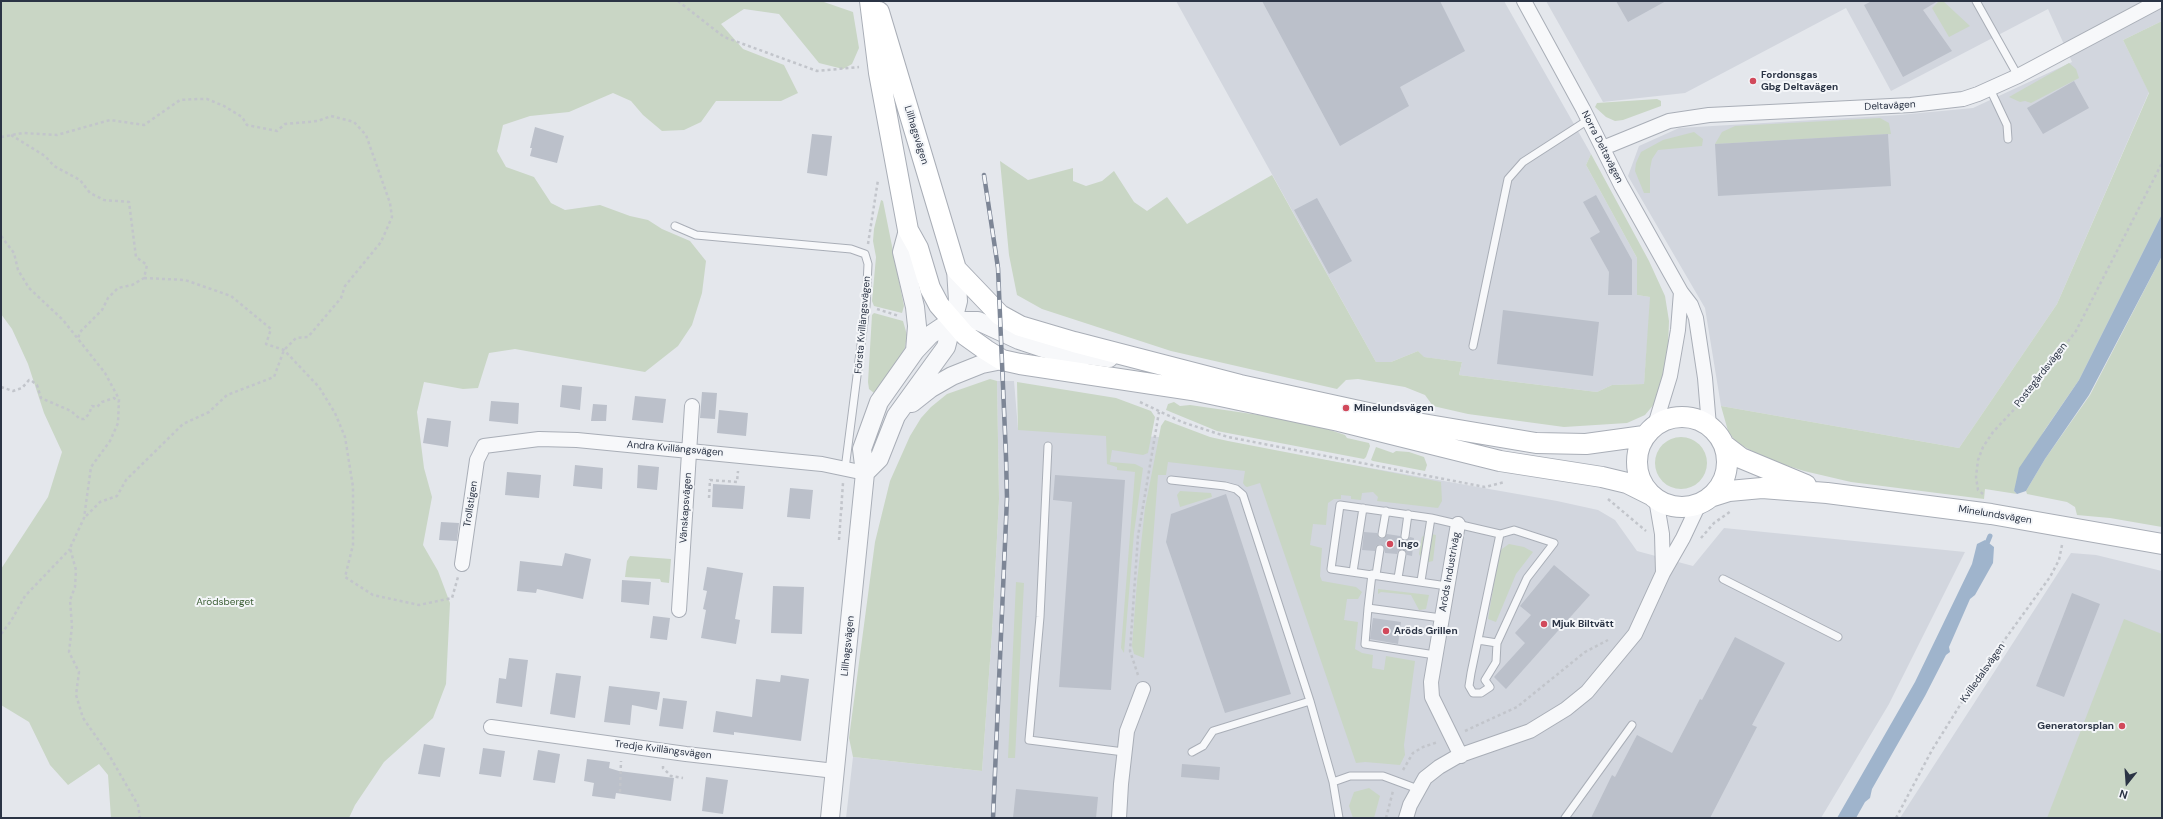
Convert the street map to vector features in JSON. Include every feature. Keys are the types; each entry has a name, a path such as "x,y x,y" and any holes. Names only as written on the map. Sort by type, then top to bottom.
{"main road":[{"path":"870,1 879,72 908,230 918,248 930,288 939,305 954,323 976,344 1002,360"},
{"name":"Lillhagsvägen","path":"874,1 884,24 956,268 1000,315"},
{"name":"Minelundsvägen","path":"1000,315 1020,326 1046,334 1240,385 1405,421 1529,442 1586,444 1650,431 1670,418 1682,417 1695,419 1709,426 1724,445 1747,460 1827,493"},
{"name":"Minelundsvägen","path":"1002,360 1050,369 1192,390 1265,405 1500,461 1602,477 1626,483 1677,507 1704,500 1729,491 1762,488 1827,493 1991,514 2162,544"},
{"path":"1650,431 1638,451 1637,467 1641,482 1653,497"},
{"path":"1704,500 1721,485 1727,461 1724,445"}],"street":[{"name":"Norra Deltavägen","path":"1524,1 1603,148 1621,185 1681,292 1691,305 1696,318 1705,378 1709,426"},
{"name":"Deltavägen","path":"1603,148 1669,120 1709,115 1943,103 1963,99 2018,76 2159,1"},
{"path":"908,230 902,252 915,307 917,326 915,351"},
{"name":"Lillhagsvägen","path":"865,473 879,459 896,416 946,347 954,323 958,301 956,268"},
{"path":"1650,431 1670,376 1678,330 1681,292"},
{"name":"Lillhagsvägen","path":"830,818 865,473 862,449 879,402 915,351 930,334 954,323 970,320 978,321 1019,340 1074,356 1087,355 1171,367"},
{"name":"Lillhagsvägen","path":"896,416 931,388 952,376 969,369 1002,360"},
{"name":"Vänskapsvägen","path":"679,610 692,406"},
{"name":"Andra Kvillängsvägen","path":"484,446 547,439 577,440 739,455 865,473"},
{"name":"Trollstigen","path":"462,564 478,460 484,446"},
{"path":"1653,497 1662,534 1663,574"},
{"path":"1406,818 1410,805 1425,778 1439,767 1461,756 1530,731 1566,709 1587,692 1635,634 1663,574 1704,500"},
{"name":"Aröds Industriväg","path":"1458,524 1431,682 1432,697 1461,756"},
{"path":"1119,818 1124,752 1128,731 1143,689"},
{"name":"Tredje Kvillängsvägen","path":"491,727 623,746 835,771"}],"lane":[{"path":"1976,1 2018,76"},
{"path":"1990,89 2007,125 2008,139"},
{"path":"1473,346 1508,179 1523,162 1588,120"},
{"name":"Första Kvillängsvägen","path":"675,226 696,235 851,249 865,254 868,264 866,306 845,469"},
{"path":"1048,446 1040,617 1029,740 1124,752"},
{"path":"1171,480 1225,486 1236,489 1243,495 1310,701 1334,782 1339,818"},
{"path":"1447,586 1331,569 1340,505 1431,518 1500,534 1514,530 1554,543 1527,578 1497,643 1496,662 1486,680 1490,687 1481,693 1473,693 1469,686 1500,534"},
{"path":"1353,572 1363,508"},
{"path":"1382,534 1386,511"},
{"path":"1405,536 1408,514"},
{"path":"1421,581 1431,518"},
{"path":"1380,549 1368,608 1365,644 1435,655"},
{"path":"1398,578 1402,554"},
{"path":"1723,579 1838,637"},
{"path":"1368,608 1441,618"},
{"path":"1478,640 1497,643"},
{"path":"1192,752 1203,746 1213,731 1310,701"},
{"path":"1565,818 1632,725"},
{"path":"1334,782 1350,776 1383,776 1418,789"}],"path":[{"path":"678,1 724,36 817,71 860,67"},
{"path":"1,137 23,133 56,135 110,120 144,125 180,100 207,99 224,106 242,117 247,125 277,131 285,124 318,121 331,116 354,122 366,135 390,203 392,217 380,242 345,286 341,298 308,337 296,338 284,350 274,377 227,395 208,412 183,424 126,480 117,496 100,502 84,518"},
{"path":"11,135 45,156 54,166 80,180 90,193 104,200 129,202 136,257 147,265 144,278"},
{"name":"Postegårdsvägen","path":"1987,496 1978,490 1976,477 1978,460 1983,447 1993,432 2022,400 2076,331 2162,163"},
{"path":"1,236 14,253 18,270 28,288 63,320 105,373 119,399 118,423 110,441 91,467 84,518 70,548 25,596 12,621 1,634"},
{"path":"78,339 80,332 102,310 108,298 118,288 132,285 144,278 185,280 231,296 271,329 266,344 284,350 319,387 335,412 345,437 353,487 353,545 345,577 373,595 419,605 452,598 462,564"},
{"path":"1,387 13,391 22,388 29,380 32,381 37,385 41,398 71,411 80,419 84,419 89,414 92,406 97,407 102,402 114,398 119,402"},
{"path":"1143,689 1130,651 1138,536 1160,412"},
{"path":"709,498 710,480 737,482 739,455"},
{"name":"Kvilledalsvägen","path":"1896,818 1932,750 1977,678 2050,577 2059,560 2066,527"},
{"path":"1644,530 1646,536"},
{"path":"70,548 76,570 75,587 70,600 72,626 69,652 79,672 76,695 83,718 110,755 138,806 140,818"},
{"path":"1386,818 1390,799 1398,781 1414,754 1423,747 1452,736 1517,707 1585,652 1612,638"},
{"path":"620,792 620,768 623,746"}],"shaded area":[{"path":"1176,1 1504,1 1591,154 1586,165 1637,258 1637,295 1651,297 1644,384 1612,385 1597,392 1459,375 1462,362 1423,357 1418,351 1391,362 1376,362"},
{"path":"1546,1 2162,1 2162,21 2123,40 2149,92 2057,304 1959,448 1721,406 1705,308 1628,176 1639,146 1679,128 1899,115 1973,108 2072,62 2048,9 1891,91 1846,8 1685,93 1603,102"},
{"path":"997,381 1014,381 1018,429 1212,440 1557,501 1598,510 1615,520 1637,551 1693,566 1724,528 1965,552 1889,704 1821,818 846,818 853,757 982,771 992,633 999,499"},
{"path":"2071,553 2096,555 2162,571 2162,818 1900,818"}],"green space":[{"name":"Arödsberget","path":"1,1 821,1 853,12 859,48 852,64 843,69 819,63 779,14 744,9 721,24 743,49 784,65 798,93 781,101 716,101 701,122 684,130 662,131 643,115 631,101 613,93 569,112 530,116 503,125 497,151 506,167 534,177 551,203 565,210 600,205 630,216 648,220 662,229 690,241 706,261 702,293 692,325 678,346 645,372 515,349 489,353 478,388 463,389 424,382 417,412 424,468 432,497 423,545 438,571 450,603 446,684 433,718 384,762 355,805 349,818 111,818 108,775 99,764 68,785 50,765 29,722 1,705 1,569 48,497 62,452 44,413 28,364 12,329 1,314"},
{"path":"1939,1 1943,1 1970,26 1949,37 1932,8"},
{"path":"2162,21 2162,214 2079,380 2044,431 2014,491 2017,494 1985,489 1984,499 1851,482 1804,471 1766,459 1736,442 1728,431 1721,406 1959,448 2057,304 2149,93 2123,40"},
{"path":"2069,63 2076,69 2079,78 2031,103 2025,101 2020,102 2009,97"},
{"path":"1657,99 1661,101 1661,106 1623,120 1615,121 1606,117 1595,107 1597,103"},
{"path":"1880,118 1889,123 1891,134 1715,144 1722,132 1735,126"},
{"path":"1694,132 1703,139 1702,146 1658,150 1652,159 1650,169 1650,193 1644,193 1635,171 1636,163 1641,152 1663,140"},
{"path":"1591,154 1649,261 1665,296 1669,321 1668,348 1661,387 1655,403 1645,415 1627,423 1564,427 1468,414 1433,406 1425,395 1405,387 1358,379 1346,380 1337,389 1171,351 1042,309 1017,295 1009,255 1000,161 1028,180 1073,168 1073,181 1086,186 1102,181 1114,171 1134,202 1147,211 1167,197 1187,224 1272,175 1376,362 1391,362 1418,351 1424,357 1462,362 1459,375 1597,392 1612,385 1644,384 1650,297 1637,295 1637,258 1586,165"},
{"path":"881,200 883,201 904,306 902,313 874,306 872,301 876,257 873,241 874,229"},
{"path":"2162,256 2162,527 2110,518 2077,515 2075,507 2067,502 2027,494 2026,491 2045,459 2090,395"},
{"path":"874,313 903,321 907,335 905,348 900,357 874,393 869,389 868,382 872,315"},
{"path":"990,379 997,381 999,499 992,633 982,771 853,757 849,738 875,542 890,481 910,436 921,418 931,407 947,394"},
{"path":"1017,382 1116,398 1151,411 1155,417 1148,453 1143,455 1112,450 1110,462 1135,464 1143,468 1134,533 1124,653 1121,648 1135,472 1117,470 1117,467 1107,464 1106,436 1018,430"},
{"path":"1174,402 1180,406 1190,405 1273,417 1324,428 1345,435 1347,438 1369,443 1370,446 1364,459 1217,431 1166,410 1168,404"},
{"path":"1165,420 1210,437 1441,482 1442,501 1438,508 1377,501 1378,497 1373,492 1362,493 1361,500 1351,499 1351,496 1341,495 1341,499 1334,499 1328,503 1326,525 1313,524 1310,545 1322,548 1320,576 1322,581 1356,587 1362,592 1358,599 1347,599 1344,620 1358,622 1355,649 1362,653 1373,655 1372,668 1384,670 1386,656 1415,661 1404,745 1405,755 1400,765 1365,762 1356,763 1260,483 1247,487 1245,486 1243,483 1245,471 1168,462 1166,475 1158,475 1144,658 1134,654 1132,646 1145,508 1161,426"},
{"path":"1681,437 1695,441 1703,449 1707,463 1703,477 1695,485 1681,489 1667,485 1659,477 1655,463 1659,449 1667,441"},
{"path":"1376,447 1393,453 1396,451 1409,452 1424,457 1427,465 1425,471 1373,461 1371,460"},
{"path":"1180,491 1211,493 1212,497 1180,507 1177,495"},
{"path":"1427,533 1436,535 1433,561 1429,562 1422,560 1419,554 1422,537"},
{"path":"1509,544 1524,547 1533,552 1516,574 1496,622 1488,619 1499,554 1502,549"},
{"path":"630,556 671,559 669,583 661,582 660,579 625,577 627,561"},
{"path":"1016,582 1024,583 1015,758 1008,758"},
{"path":"1378,589 1429,595 1426,609 1419,610 1411,595 1381,592 1378,594"},
{"name":"Generatorsplan","path":"2124,619 2162,634 2162,818 2047,818"},
{"path":"1369,788 1380,796 1374,818 1353,818 1349,806 1354,792"}],"water":[{"path":"2162,214 2162,256 2089,395 2045,459 2026,491 2017,494 2014,491 2019,468 2079,380"},
{"path":"1985,540 1994,547 1993,563 1975,595 1970,599 1949,647 1950,652 1946,655 1925,696 1872,789 1870,798 1865,802 1856,818 1837,818 1915,682 1972,564 1977,544"}],"building":[{"path":"1262,1 1440,1 1465,51 1400,87 1409,106 1340,146"},
{"path":"1616,1 1666,1 1628,22"},
{"path":"1872,1 1938,1 1923,10 1952,51 1903,77 1864,5"},
{"path":"2074,81 2089,108 2043,134 2027,108"},
{"path":"535,127 564,136 557,163 530,156 532,148 530,148"},
{"path":"812,134 832,136 827,176 807,173"},
{"path":"1888,134 1891,186 1718,196 1715,144"},
{"path":"1596,195 1632,260 1632,295 1608,295 1609,272 1590,238 1600,232 1583,202"},
{"path":"1317,198 1352,261 1329,274 1294,210"},
{"path":"1503,310 1599,322 1593,376 1497,364"},
{"path":"562,385 582,387 580,410 560,407"},
{"path":"702,392 717,393 715,419 700,418"},
{"path":"635,396 666,399 663,423 632,420"},
{"path":"491,401 519,403 518,424 489,421"},
{"path":"593,404 607,405 606,421 591,421"},
{"path":"719,410 748,413 746,436 717,433"},
{"path":"427,418 451,421 448,447 423,443"},
{"path":"575,465 603,468 602,489 573,486"},
{"path":"638,465 659,467 657,490 637,488"},
{"path":"507,472 541,475 539,498 505,495"},
{"path":"1055,475 1125,480 1111,690 1059,687 1072,502 1053,500"},
{"path":"713,484 745,486 743,509 712,507"},
{"path":"790,488 813,490 810,519 787,517"},
{"path":"1226,494 1291,694 1225,713 1166,542 1171,514"},
{"path":"441,522 459,523 457,541 439,540"},
{"path":"1364,532 1377,533 1379,538 1382,539 1387,534 1400,536 1405,541 1410,537 1414,538 1412,556 1407,555 1402,549 1398,551 1397,554 1385,553 1384,547 1380,544 1376,546 1375,551 1362,550"},
{"path":"565,553 591,559 583,599 537,589 536,593 517,591 520,561 562,566"},
{"name":"Mjuk Biltvätt","path":"1554,565 1590,595 1506,689 1494,677 1525,643 1515,633 1531,615 1520,606"},
{"path":"707,567 743,573 735,619 740,620 736,644 701,638 706,610 703,609 707,591 703,590"},
{"path":"622,580 651,582 649,605 621,602"},
{"path":"773,586 804,587 802,634 771,633"},
{"path":"2072,593 2100,604 2064,697 2036,686"},
{"path":"653,616 670,618 667,640 650,638"},
{"name":"Aröds Grillen","path":"1373,618 1401,622 1398,644 1370,639"},
{"path":"1735,637 1785,663 1752,725 1757,727 1710,818 1591,818 1612,775 1615,777 1637,735 1672,753"},
{"path":"509,658 528,660 522,707 496,703 499,678 506,679"},
{"path":"556,673 581,676 575,718 550,714"},
{"path":"781,675 809,679 801,741 734,732 734,735 713,732 716,711 752,717 756,679 780,682"},
{"path":"609,686 660,692 657,710 632,705 630,725 604,722"},
{"path":"663,698 687,701 683,729 659,726"},
{"path":"424,744 445,748 440,777 418,774"},
{"path":"483,748 505,751 501,777 479,774"},
{"path":"538,750 560,754 555,783 533,780"},
{"path":"587,759 610,762 609,768 619,771 674,778 671,801 616,793 615,799 592,796 594,783 584,781"},
{"path":"1182,764 1220,767 1219,780 1181,777"},
{"path":"706,777 728,780 723,814 702,811"},
{"path":"1016,789 1098,797 1096,818 1013,818"}],"waterway":[{"path":"1985,548 1990,536"}],"railway":[{"path":"984,175 998,268 1007,498 993,818"}],"place":[{"name":"Fordonsgas Gbg Deltavägen","path":"1753,81"},
{"name":"Minelundsvägen","path":"1346,408"},
{"name":"Ingo","path":"1390,544"},
{"name":"Mjuk Biltvätt","path":"1544,624"},
{"name":"Aröds Grillen","path":"1386,631"},
{"name":"Generatorsplan","path":"2122,726"}]}
